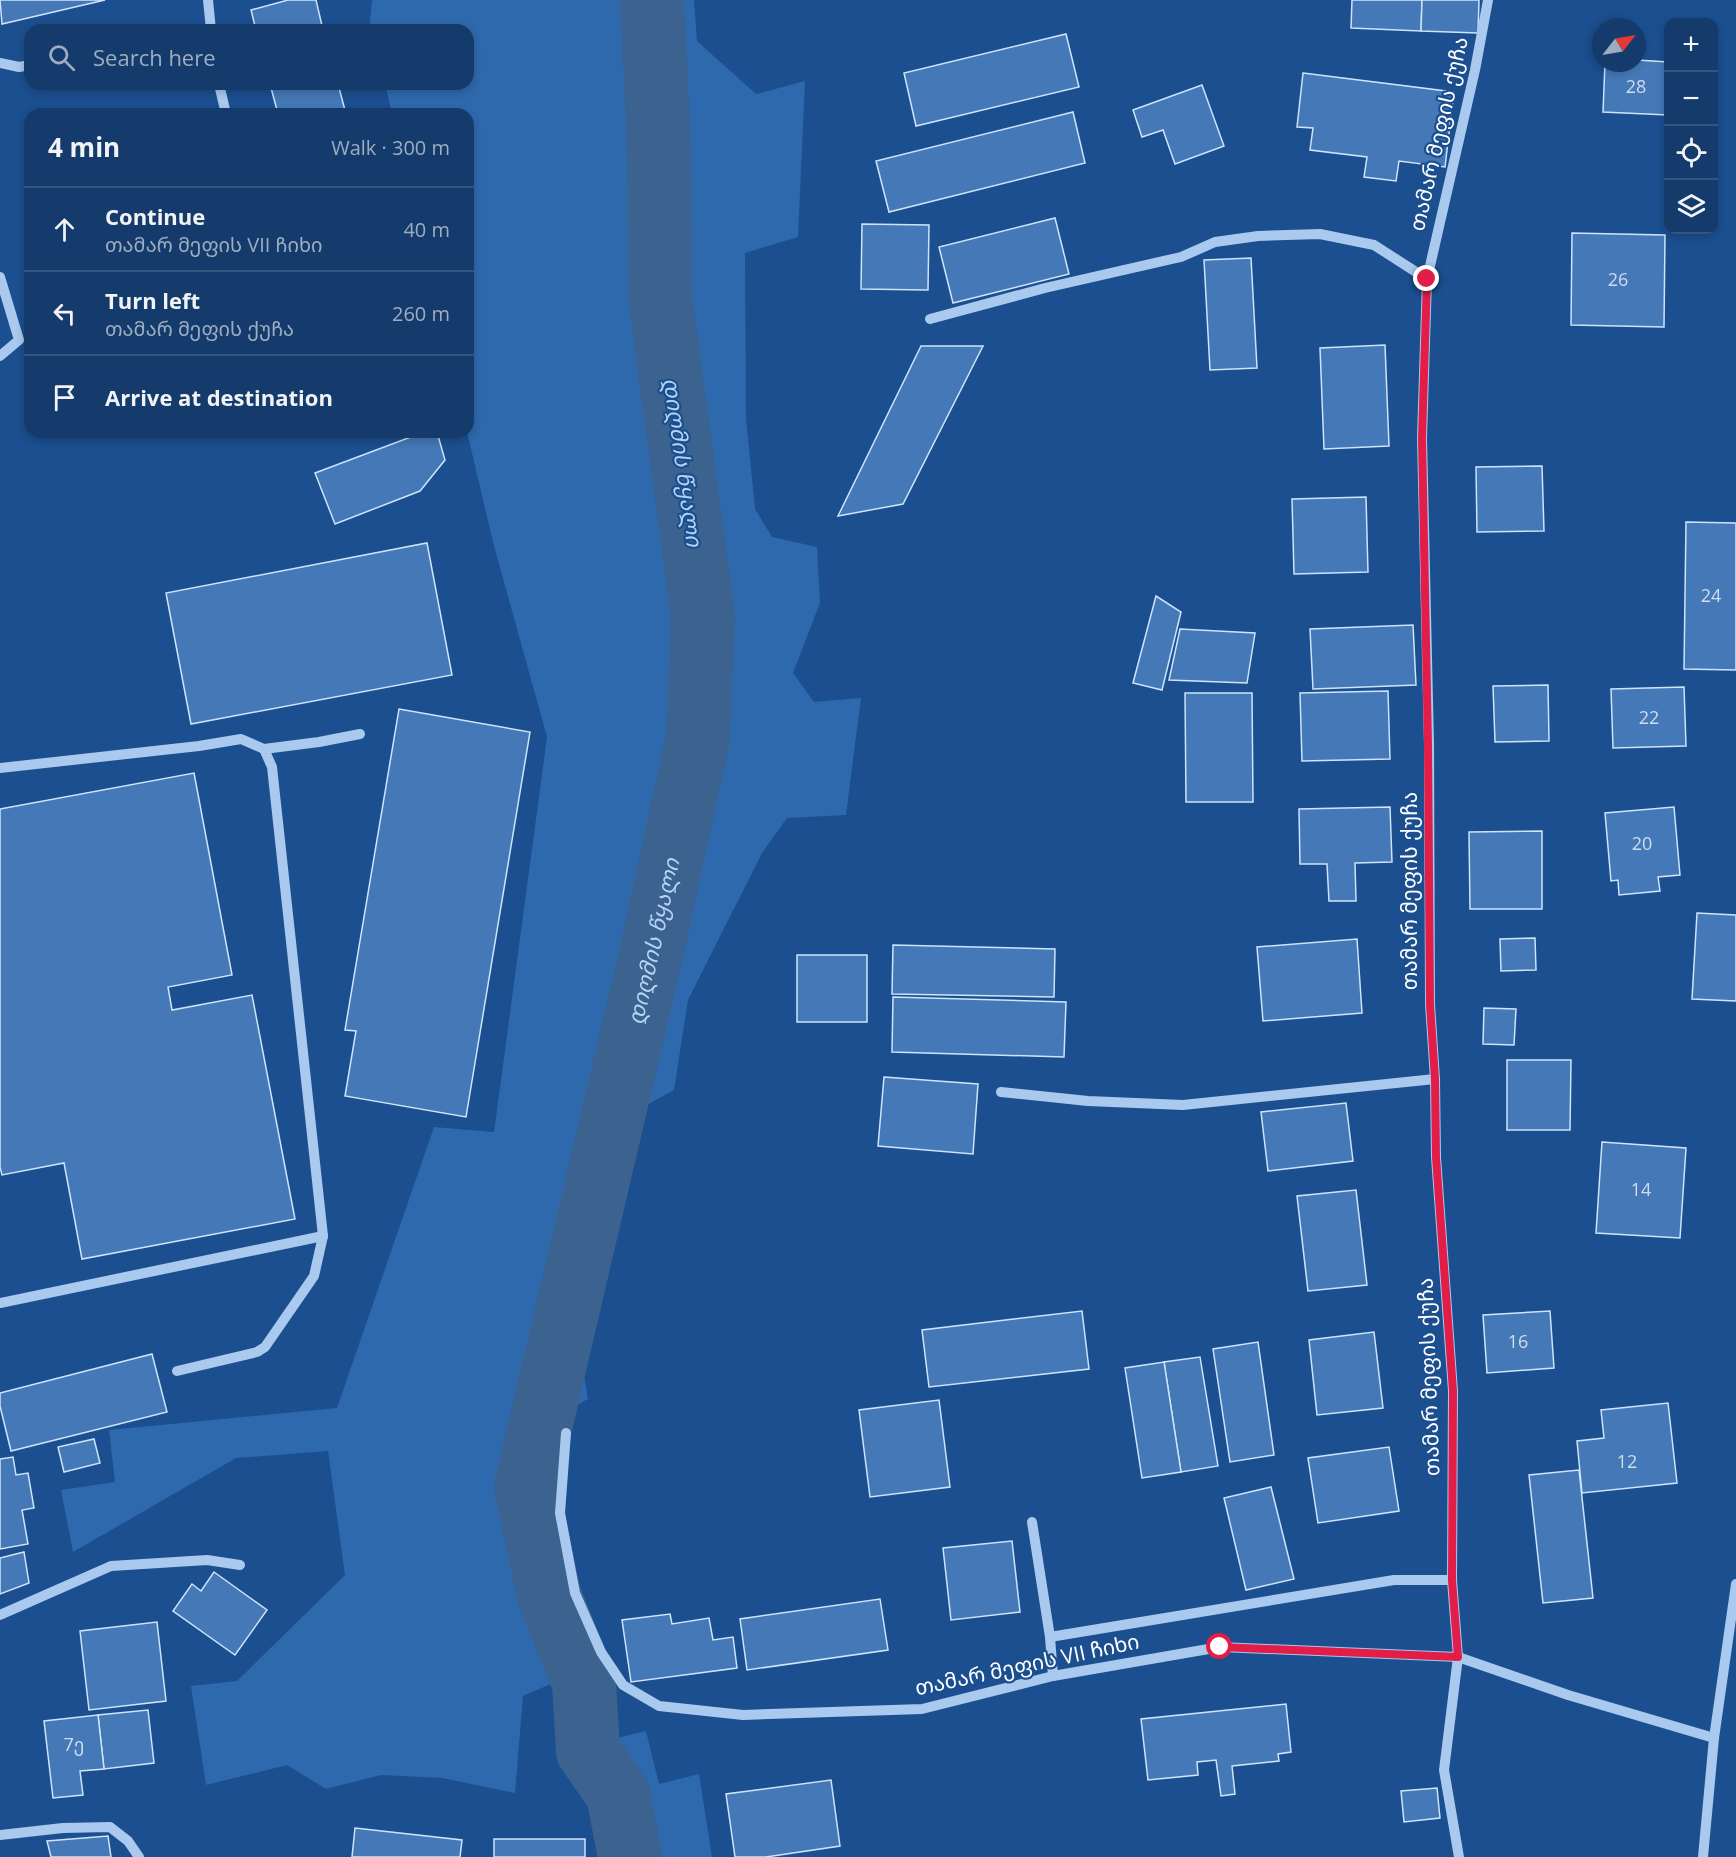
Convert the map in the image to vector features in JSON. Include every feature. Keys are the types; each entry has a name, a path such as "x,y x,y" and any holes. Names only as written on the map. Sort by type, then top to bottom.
{"street":[{"path":"208,0 210,24"},
{"name":"თამარ მეფის ქუჩა","path":"1459,1857 1444,1770 1458,1657 1452,1580 1453,1391 1436,1157 1435,1079 1430,1004 1429,757 1422,438 1427,279 1475,70 1488,0"},
{"path":"0,63 24,66"},
{"path":"220,90 225,108"},
{"path":"930,319 1045,288 1181,257 1215,242 1258,236 1320,234 1374,245 1427,279"},
{"path":"0,277 19,340 0,356"},
{"path":"0,768 199,746 241,739 264,749 360,734"},
{"path":"177,1371 257,1352 265,1347 314,1276 323,1236 272,767 264,749"},
{"path":"1001,1092 1088,1101 1183,1105 1435,1079"},
{"path":"0,1303 323,1236"},
{"name":"თამარ მეფის VII ჩიხი","path":"566,1433 560,1513 574,1593 601,1652 623,1685 659,1706 744,1715 922,1709 1053,1676 1220,1647 1458,1657 1568,1695 1714,1738"},
{"path":"1032,1522 1050,1637 1053,1676"},
{"path":"0,1615 111,1566 207,1560 240,1565"},
{"path":"1050,1637 1394,1580 1452,1580"},
{"path":"1702,1857 1714,1738 1736,1584"},
{"path":"0,1835 63,1828 110,1827 128,1841 139,1857"}],"shaded area":[{"path":"372,0 694,0 697,41 756,94 805,81 798,237 745,253 746,418 755,509 772,537 817,547 820,603 793,673 814,702 861,698 846,815 787,818 762,853 688,1000 674,1090 641,1108 580,1354 588,1399 557,1416 543,1485 559,1583 608,1698 617,1738 646,1731 659,1784 699,1774 712,1857 608,1857 608,1835 551,1684 523,1696 515,1793 442,1778 381,1775 326,1789 287,1765 206,1785 191,1686 237,1681 345,1575 328,1451 236,1458 73,1552 61,1490 115,1482 109,1430 337,1408 434,1127 494,1132 547,737 494,546 468,438 474,438 474,108 391,108 386,90 474,90 474,24 370,24"}],"building":[{"path":"0,0 105,0 2,24"},
{"path":"288,0 316,0 322,24 254,24 251,10"},
{"path":"1352,0 1422,0 1421,31 1351,28"},
{"path":"1422,0 1479,0 1478,33 1421,31"},
{"path":"1066,34 1079,87 916,126 904,73"},
{"path":"1646,61 1664,62 1664,115 1603,112 1605,72 1646,72"},
{"path":"1303,73 1454,92 1445,167 1399,161 1396,181 1364,177 1367,157 1310,150 1313,128 1297,127"},
{"path":"1202,85 1224,146 1175,164 1163,130 1142,137 1133,110"},
{"path":"272,90 340,90 344,108 276,108"},
{"path":"1073,112 1085,163 889,212 876,161"},
{"path":"1055,218 1069,274 953,303 939,247"},
{"path":"862,224 929,225 928,290 861,289"},
{"path":"1572,233 1665,235 1664,327 1571,325"},
{"path":"1251,258 1257,368 1210,370 1204,260"},
{"path":"1385,345 1389,446 1324,449 1320,348"},
{"path":"921,346 983,346 903,504 838,516"},
{"path":"408,438 439,438 445,460 420,491 335,524 315,473"},
{"path":"1542,466 1544,531 1477,532 1476,467"},
{"path":"1366,497 1368,572 1294,574 1292,499"},
{"path":"1686,522 1736,523 1736,670 1684,669"},
{"path":"427,543 452,675 191,724 166,593"},
{"path":"1156,596 1181,612 1162,690 1133,683"},
{"path":"1413,625 1416,685 1313,689 1310,629"},
{"path":"1180,629 1255,633 1247,683 1169,680"},
{"path":"1548,685 1549,741 1495,742 1493,686"},
{"path":"1684,687 1686,746 1613,748 1611,689"},
{"path":"1388,691 1390,759 1302,761 1300,693"},
{"path":"1185,693 1252,693 1253,802 1186,802"},
{"path":"399,709 530,732 466,1117 345,1096 356,1031 345,1030"},
{"path":"194,773 232,975 168,987 172,1010 252,995 295,1219 82,1259 64,1163 2,1175 0,1167 0,809"},
{"path":"1390,807 1392,862 1355,863 1356,901 1329,901 1327,864 1300,864 1299,809"},
{"path":"1674,807 1680,875 1658,877 1660,891 1619,895 1618,880 1611,881 1605,813"},
{"path":"1542,831 1542,909 1470,909 1469,832"},
{"path":"1697,913 1736,915 1736,1001 1692,999"},
{"path":"1535,938 1536,970 1501,971 1500,939"},
{"path":"1357,939 1362,1013 1263,1021 1257,947"},
{"path":"893,945 1055,949 1054,997 892,994"},
{"path":"797,955 867,955 867,1022 797,1022"},
{"path":"893,997 1066,1002 1064,1057 892,1052"},
{"path":"1484,1008 1516,1009 1514,1045 1483,1044"},
{"path":"1507,1060 1571,1060 1570,1130 1507,1130"},
{"path":"884,1077 978,1084 973,1154 878,1146"},
{"path":"1346,1103 1353,1161 1268,1171 1261,1112"},
{"path":"1602,1142 1686,1148 1680,1238 1596,1233"},
{"path":"1356,1190 1367,1285 1308,1291 1297,1196"},
{"path":"1082,1311 1089,1369 929,1387 922,1330"},
{"path":"1550,1311 1554,1368 1487,1373 1483,1315"},
{"path":"1374,1332 1383,1408 1317,1415 1309,1340"},
{"path":"1258,1342 1274,1455 1230,1462 1213,1349"},
{"path":"152,1354 167,1412 11,1451 0,1406 0,1393"},
{"path":"1200,1357 1218,1466 1181,1472 1164,1362"},
{"path":"1164,1362 1181,1472 1142,1478 1125,1368"},
{"path":"939,1400 950,1487 870,1497 859,1410"},
{"path":"1668,1403 1677,1483 1582,1493 1577,1441 1604,1438 1601,1410"},
{"path":"94,1439 100,1463 64,1472 58,1447"},
{"path":"1389,1447 1399,1511 1318,1523 1308,1458"},
{"path":"13,1457 16,1475 28,1473 34,1508 22,1510 28,1544 0,1549 0,1459"},
{"path":"1579,1470 1593,1598 1543,1603 1529,1475"},
{"path":"1271,1487 1294,1579 1246,1590 1224,1498"},
{"path":"1012,1541 1020,1612 951,1620 943,1548"},
{"path":"24,1552 29,1583 0,1594 0,1558"},
{"path":"214,1572 267,1610 235,1655 173,1611 192,1584 201,1591"},
{"path":"880,1599 888,1650 747,1670 740,1619"},
{"path":"670,1614 672,1624 709,1618 713,1640 733,1637 737,1668 631,1682 622,1620"},
{"path":"157,1622 166,1701 89,1710 80,1631"},
{"path":"1286,1704 1291,1752 1278,1754 1279,1761 1232,1766 1235,1794 1221,1796 1216,1760 1197,1762 1198,1775 1148,1780 1141,1719"},
{"path":"148,1710 154,1763 104,1769 98,1715"},
{"path":"98,1715 104,1769 80,1771 83,1795 53,1798 44,1721"},
{"path":"831,1780 840,1846 766,1857 735,1857 726,1794"},
{"path":"1437,1788 1440,1818 1404,1822 1401,1791"},
{"path":"355,1828 462,1840 460,1857 352,1857"},
{"path":"108,1836 111,1857 51,1857 47,1841"},
{"path":"494,1839 585,1839 585,1857 494,1857"}],"waterway":[{"name":"დიღმის წყალი","path":"630,1857 618,1794 588,1751 584,1683 549,1595 526,1487 652,950 698,738 703,617 660,296 659,145 652,0"}],"route":[{"path":"1220,1647 1458,1657 1452,1580 1453,1391 1436,1157 1435,1079 1430,1004 1422,438 1427,279"}]}
